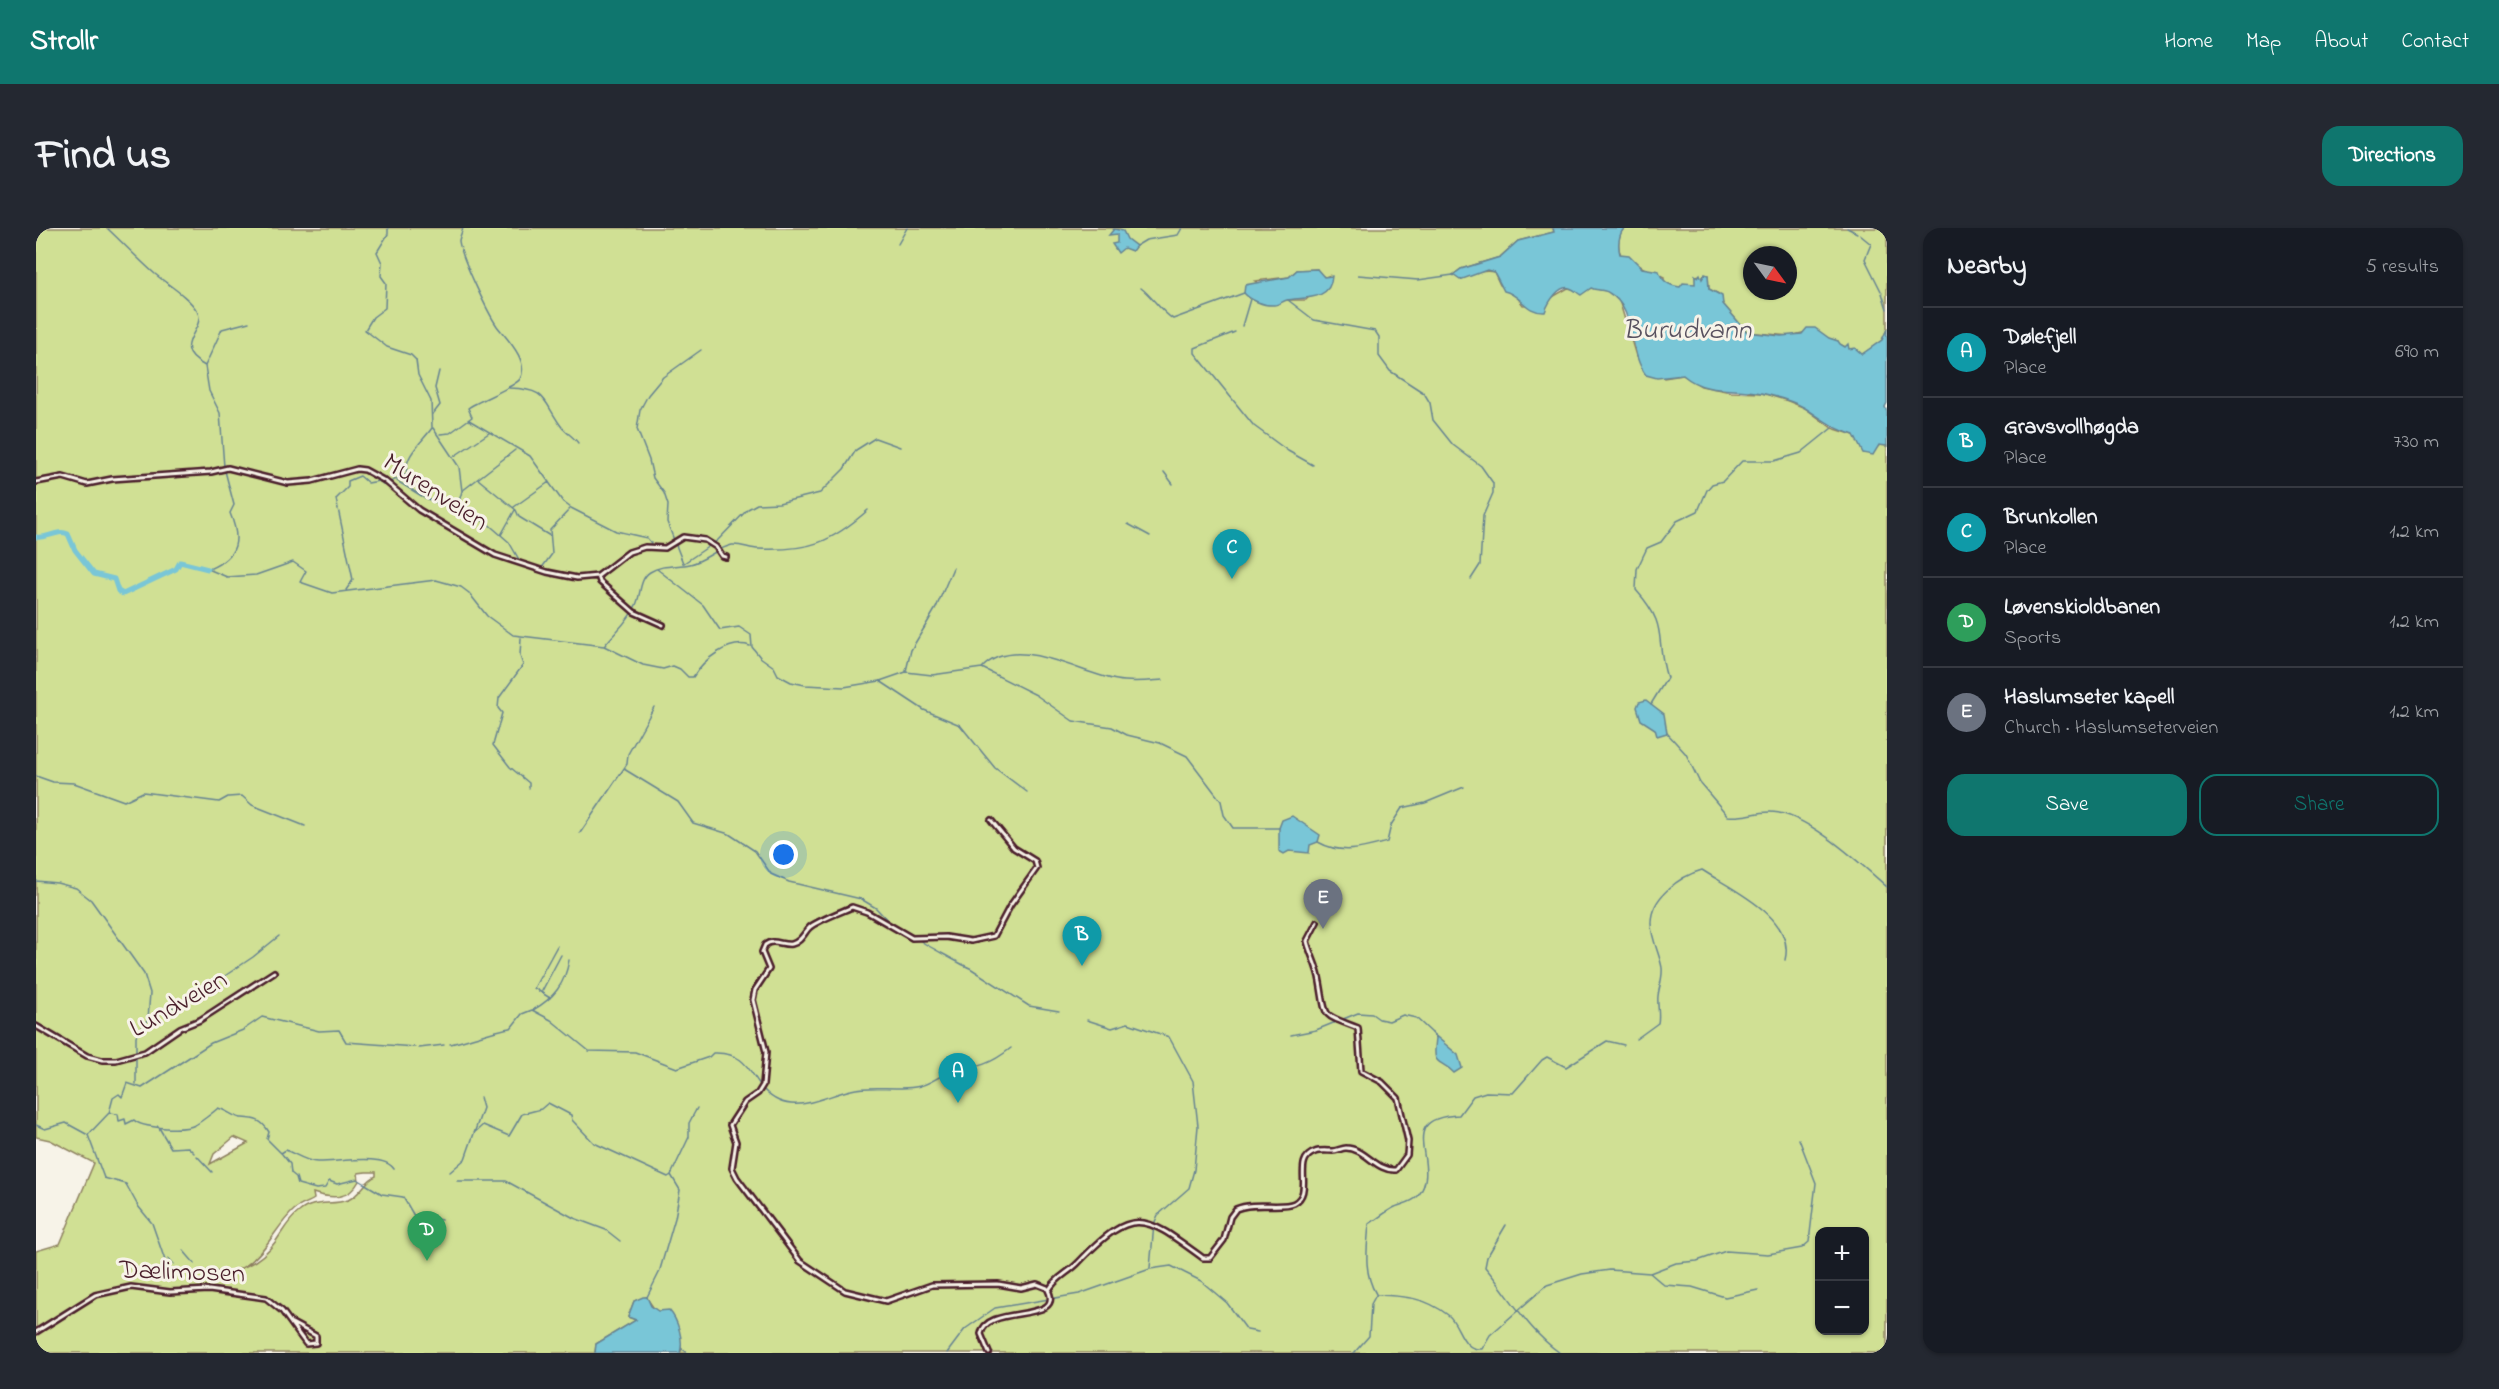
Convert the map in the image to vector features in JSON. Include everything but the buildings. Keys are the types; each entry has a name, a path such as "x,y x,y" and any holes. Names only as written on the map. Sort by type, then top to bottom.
{"street":[{"name":"Murenveien","path":"36,482 63,477 87,484 112,479 218,471 228,468 288,483 312,481 357,469 365,470 385,481 402,498 428,517 510,562 568,577 598,576"},
{"path":"663,625 634,612 600,582 598,576 629,552 645,547 665,548 682,537 705,540 726,557"},
{"path":"991,820 1014,848 1035,861 1037,868 1010,906 994,936 971,942 946,937 912,938 867,912 852,907 838,915 818,921 796,942 787,944 772,942 765,945 762,952 769,969 755,990 753,1000 766,1052 763,1085 758,1093 748,1098 731,1121 731,1132 737,1149 732,1168 800,1261 845,1292 886,1301 932,1285 998,1284 1021,1288 1042,1284 1049,1290"},
{"path":"989,1353 981,1335 985,1325 1000,1316 1040,1311 1049,1302 1049,1290 1053,1282 1077,1265 1106,1235 1128,1224 1154,1225 1203,1258 1210,1258 1224,1240 1230,1217 1236,1209 1265,1203 1292,1204 1300,1198 1304,1190 1302,1176 1305,1162 1315,1151 1350,1149 1388,1170 1396,1170 1403,1164 1408,1141 1396,1095 1377,1078 1361,1071 1358,1028 1330,1017 1323,1008 1315,959 1307,941 1317,922"},
{"name":"Lundveien","path":"36,1026 87,1056 116,1060 145,1052 180,1028 200,1020 274,972"},
{"name":"Dælimosen","path":"36,1332 95,1295 131,1287 170,1292 209,1290 258,1295 272,1300 306,1344 316,1343 316,1336 291,1323"}],"green space":[{"path":"36,228 1553,228 1554,232 1518,241 1500,257 1461,269 1453,275 1483,271 1494,272 1500,285 1515,294 1523,305 1548,303 1549,299 1568,288 1580,292 1591,288 1607,291 1619,300 1636,356 1664,378 1683,375 1701,386 1731,392 1762,393 1805,408 1832,428 1854,435 1876,448 1880,445 1887,446 1887,1353 680,1353 682,1349 646,1297 634,1301 628,1317 636,1320 596,1344 595,1353 36,1353 36,1251 60,1244 94,1163 50,1140 36,1137","holes":["1317,269 1318,274 1328,276 1306,300 1288,300 1255,281 1289,277 1297,270","234,1137 248,1143 210,1164 214,1154","376,1172 376,1176 352,1198 342,1202 317,1204 305,1208 295,1215 276,1241 254,1262 237,1270 208,1278 205,1273 208,1270 224,1272 250,1263 285,1219 294,1210 314,1199 313,1193 333,1197 345,1195 359,1181 358,1173"]},
{"path":"1625,228 1887,228 1887,329 1882,340 1862,355 1839,344 1838,341 1806,332 1790,336 1747,332 1723,304 1719,294 1709,289 1708,275 1704,275 1702,279 1700,275 1695,276 1696,284 1676,288 1664,282 1664,277 1621,255 1619,240"}],"water":[{"name":"Burudvann","path":"1553,228 1625,228 1620,237 1620,254 1629,255 1642,268 1659,271 1665,281 1680,287 1683,283 1695,284 1695,275 1698,277 1700,274 1702,279 1705,274 1708,275 1709,289 1722,296 1723,304 1747,332 1781,336 1802,334 1807,328 1815,328 1845,347 1848,344 1849,349 1855,348 1862,354 1882,340 1887,329 1887,403 1885,407 1887,446 1879,445 1873,455 1863,453 1854,435 1834,426 1800,405 1778,397 1751,391 1710,388 1683,375 1657,378 1646,375 1636,355 1624,309 1618,300 1607,292 1591,288 1581,295 1572,289 1563,288 1552,299 1545,312 1538,312 1504,291 1494,272 1487,270 1460,280 1453,275 1461,269 1500,257 1518,241 1554,232"},
{"path":"1114,229 1123,231 1127,239 1136,246 1132,251 1124,248 1118,253 1112,244 1117,243 1117,234 1109,235"},
{"path":"1317,269 1324,277 1332,276 1327,290 1316,296 1266,305 1244,293 1245,285 1289,277 1297,270"},
{"path":"1646,700 1664,714 1667,733 1657,736 1655,729 1641,720 1637,707 1639,702"},
{"path":"1292,816 1320,835 1318,842 1310,845 1309,853 1289,851 1284,854 1279,851 1279,828 1282,820"},
{"path":"1432,1033 1458,1055 1462,1068 1454,1073 1438,1061 1435,1054 1436,1038"},
{"path":"647,1297 651,1306 658,1311 669,1310 672,1314 681,1336 680,1353 595,1353 596,1344 636,1320 628,1317 634,1301"}],"waterway":[{"path":"388,228 388,234 377,252 382,263 381,276 386,283 385,308 373,317 365,330 387,347 411,355 416,360 418,375 431,401 432,427"},
{"path":"440,434 450,433 472,417 468,408 517,382 522,372 520,358 497,326 470,271 459,241 463,228"},
{"path":"898,244 907,228"},
{"path":"1136,246 1146,240 1178,235 1182,228"},
{"path":"1847,228 1857,233"},
{"path":"108,229 197,311 198,325 191,338 189,352 194,359 205,366"},
{"path":"1860,235 1871,244 1865,259 1881,291"},
{"path":"1358,275 1418,280 1453,275"},
{"path":"1141,288 1173,319 1244,293"},
{"path":"1882,293 1887,309"},
{"path":"1242,326 1250,299"},
{"path":"1288,300 1314,320 1375,331 1379,337 1379,356 1390,371 1424,393 1430,403 1433,420 1453,445 1481,466 1493,483 1493,493 1483,516 1480,565 1471,579"},
{"path":"209,569 232,553 236,531 230,513 234,505 224,467 220,413 209,391 205,366 222,329 249,322"},
{"path":"1235,332 1195,348 1195,353 1254,426 1288,451 1313,465"},
{"path":"683,563 667,522 668,505 664,493 653,478 637,429 640,410 648,395 663,377 701,350"},
{"path":"433,414 440,405 435,388 439,371"},
{"path":"509,388 537,393 546,402 561,426 578,443"},
{"path":"469,420 530,456 563,502 571,508 616,531 647,538 651,543"},
{"path":"346,590 353,580 336,499 348,487 348,481 360,476 368,483 379,481 384,485 407,474 411,455 432,428"},
{"path":"433,428 459,467 462,491 457,509"},
{"path":"1651,704 1667,678 1657,624 1647,603 1636,590 1637,569 1647,548 1661,542 1677,521 1698,511 1712,484 1723,481 1742,461 1774,461 1801,453 1832,428"},
{"path":"453,457 489,433"},
{"path":"684,563 718,540 748,509 757,504 779,503 820,493 844,469 856,450 875,438 900,447"},
{"path":"462,491 515,450"},
{"path":"1164,472 1173,484"},
{"path":"478,479 516,510 519,517 550,536"},
{"path":"397,481 425,498 486,522 509,542 521,563"},
{"path":"514,507 549,482"},
{"path":"541,569 552,554 550,530 570,509"},
{"path":"501,535 515,510"},
{"path":"605,645 633,611 646,575 655,569 695,562 732,545 777,549 818,543 842,530 868,510"},
{"path":"1128,524 1150,536"},
{"path":"36,537 68,534 75,550 94,574 114,579 118,591 123,594 176,569 180,562 208,569"},
{"path":"615,561 629,549 651,544"},
{"path":"208,569 227,577 256,575 293,562 306,571 300,582 332,593 436,580 461,587 469,593 487,616 513,635 604,646 643,665 663,669 673,666 688,677 693,677 697,670 717,652 734,646 750,646"},
{"path":"906,671 911,650 936,608 953,568"},
{"path":"657,569 703,605 720,630 739,627 751,635 752,647 760,657 774,667 778,675 791,682 844,687 880,681 906,672 932,675 982,668 1036,695 1073,721 1112,727 1127,735 1160,743 1187,756 1221,801 1224,815 1233,828 1279,828"},
{"path":"590,575 602,571"},
{"path":"572,576 585,576"},
{"path":"521,638 520,656 523,665 499,698 498,708 502,713 493,745 510,767 529,783 529,788"},
{"path":"982,668 996,658 1012,654 1029,655 1047,658 1117,680 1134,682 1163,680"},
{"path":"880,681 924,710 960,725 995,768 1027,792"},
{"path":"580,833 627,764 628,754 654,707"},
{"path":"1667,733 1686,754 1700,783 1728,816 1770,812 1800,820 1832,841 1887,887"},
{"path":"624,769 678,802 693,823 729,834 755,851 771,874 789,882 861,899 876,908 892,925"},
{"path":"36,776 53,782 74,783 124,801 143,792 219,802 228,797 242,796 252,805 305,826"},
{"path":"1318,842 1343,850 1360,849 1387,842 1391,825 1402,808 1425,803 1464,787"},
{"path":"1636,1039 1659,1020 1658,996 1662,968 1651,929 1652,914 1661,897 1685,877 1702,870 1759,906 1781,930 1786,945 1785,960"},
{"path":"36,881 76,888 91,900 144,974 150,993 148,1019 136,1036 136,1084"},
{"path":"148,1019 192,998 253,957 279,936"},
{"path":"919,940 970,968 1029,1006 1059,1011"},
{"path":"550,998 534,988 557,946"},
{"path":"542,991 561,955"},
{"path":"533,1010 557,990 565,976 569,960"},
{"path":"450,1044 511,1028 522,1014 532,1010 551,1020 589,1051 635,1052 677,1068 709,1057 713,1053 727,1054 745,1064 769,1095 788,1104 806,1103 858,1089 920,1086 953,1071 990,1062 1011,1048"},
{"path":"1291,1035 1316,1030 1358,1013 1372,1014 1379,1019 1389,1021 1403,1015 1416,1018 1432,1033"},
{"path":"36,1125 45,1129 66,1123 88,1135 109,1113 113,1098 119,1094 122,1097 127,1083 142,1088 211,1043 243,1030 262,1017 319,1031 339,1030 346,1042 415,1047"},
{"path":"1087,1020 1112,1028 1128,1023 1169,1037 1193,1081 1198,1126 1194,1170 1189,1188 1158,1215 1154,1224 1150,1268"},
{"path":"1376,1294 1368,1269 1369,1224 1393,1208 1410,1202 1418,1196 1424,1183 1426,1170 1423,1134 1428,1124 1439,1118 1459,1115 1473,1096 1486,1092 1513,1093 1547,1057 1566,1067 1607,1041 1624,1045"},
{"path":"419,1048 444,1045"},
{"path":"450,1172 465,1159 483,1108 480,1097"},
{"path":"474,1133 483,1125 509,1136 522,1114 541,1109 548,1103 571,1115 572,1120 594,1143 668,1177 671,1175"},
{"path":"109,1113 118,1114 119,1121 125,1119 126,1124 134,1120 153,1127 181,1128 197,1124 218,1108 238,1117 260,1122 269,1132 267,1139 281,1153 286,1150 313,1162 359,1159 380,1161 389,1164 394,1169"},
{"path":"647,1297 659,1273 675,1218 680,1190 671,1175 689,1137 689,1123 697,1108"},
{"path":"158,1126 171,1148 188,1147 194,1153"},
{"path":"88,1135 104,1178 126,1184 138,1206 151,1222"},
{"path":"1377,1295 1405,1297 1431,1304 1452,1319 1470,1346 1482,1349 1490,1335 1547,1285 1582,1274 1610,1270 1650,1273 1676,1263 1697,1261 1726,1251 1768,1254 1802,1248 1809,1242 1816,1183 1799,1139"},
{"path":"282,1154 290,1164 291,1173 296,1177 298,1184 316,1189 325,1188 329,1181 337,1184 357,1179 382,1194 403,1197 417,1221 432,1218 441,1220"},
{"path":"197,1156 212,1172"},
{"path":"457,1181 506,1181 574,1218 606,1230 620,1241"},
{"path":"152,1223 168,1269"},
{"path":"1506,1225 1487,1257 1485,1267 1529,1324 1560,1353"},
{"path":"183,1250 195,1264"},
{"path":"168,1259 173,1264"},
{"path":"947,1353 965,1329 995,1308 1079,1294 1150,1269 1171,1266 1201,1281 1227,1303 1247,1330 1258,1332"},
{"path":"1650,1273 1664,1285 1692,1287 1725,1297 1758,1290"},
{"path":"1354,1353 1369,1336 1371,1304 1376,1295"},
{"path":"682,1349 688,1353"}],"place":[{"name":"Brunkollen","path":"1232,579"},
{"name":"Haslumseter kapell","path":"1323,929"},
{"name":"Gravsvollhøgda","path":"1082,966"},
{"name":"Dølefjell","path":"958,1103"},
{"name":"Løvenskioldbanen","path":"427,1261"}]}
